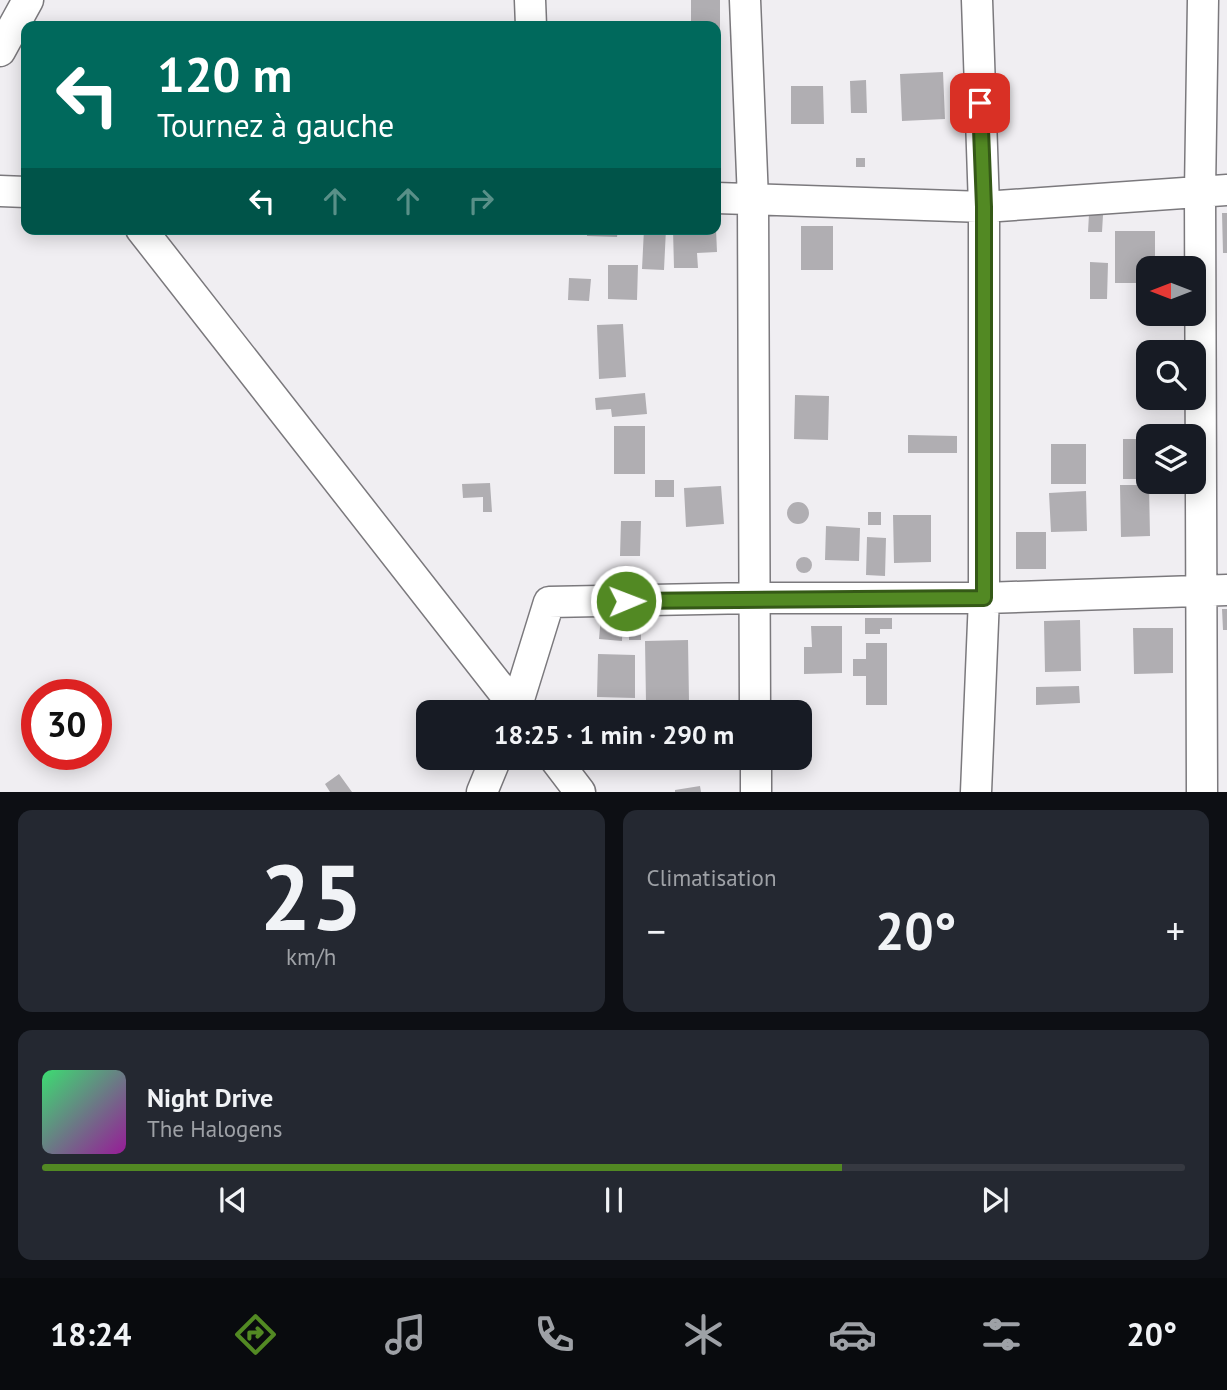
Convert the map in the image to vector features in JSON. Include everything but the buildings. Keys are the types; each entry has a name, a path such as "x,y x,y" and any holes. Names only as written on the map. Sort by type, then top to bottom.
{"street":[{"path":"0,51 28,0"},
{"path":"530,0 531,21"},
{"path":"745,0 753,200 755,700"},
{"path":"976,792 984,598 984,207 977,0"},
{"path":"1202,792 1215,591 1214,190 1203,0"},
{"path":"721,198 984,207 1214,190"},
{"path":"0,191 21,192"},
{"path":"146,235 508,700"},
{"path":"520,700 549,602 753,598 984,598 1215,591"},
{"path":"482,792 491,770"},
{"path":"563,770 580,792"},
{"path":"756,770 756,792"}],"route":[{"path":"626,601 984,598 984,207 980,103"}]}
